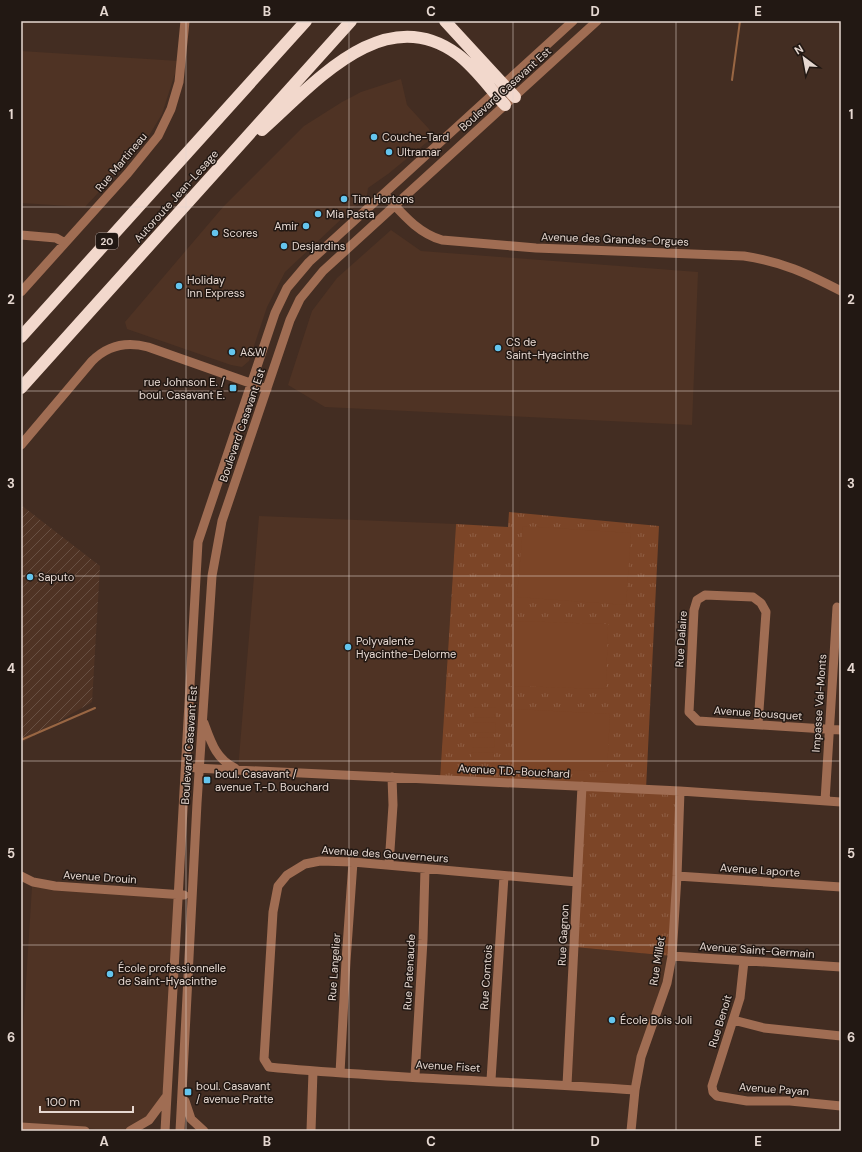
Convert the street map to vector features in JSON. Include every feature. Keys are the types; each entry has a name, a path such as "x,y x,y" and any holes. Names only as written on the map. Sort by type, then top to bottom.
{"highway":[{"name":"Autoroute Jean-Lesage","path":"21,337 306,21"},
{"name":"Autoroute Jean-Lesage","path":"21,388 351,21"},
{"path":"445,21 515,97"},
{"path":"214,173 335,65 359,49 382,40 398,37 414,38 431,41 446,47 464,60 505,105"}],"street":[{"name":"Rue Martineau","path":"21,292 137,163 164,125 180,82 185,21"},
{"name":"Boulevard Casavant Est","path":"165,1131 198,542 250,384 278,307 292,282 315,257 573,21"},
{"name":"Boulevard Casavant Est","path":"180,1131 183,1097 192,895 212,576 222,521 293,314 304,293 323,271 597,21"},
{"name":"Avenue des Grandes-Orgues","path":"384,194 419,230 433,238 442,240 536,248 744,256 771,260 790,267 841,291"},
{"path":"21,235 56,238 65,243"},
{"path":"21,445 92,361 103,351 117,345 128,344 142,346 267,389"},
{"name":"Rue Dalaire","path":"698,721 689,712 694,610 697,600 705,596 753,597 761,603 766,612 758,724"},
{"name":"Impasse Val-Monts","path":"825,801 837,608"},
{"path":"203,720 214,750 223,761 238,770"},
{"name":"Avenue Bousquet","path":"698,721 841,730"},
{"name":"Avenue T.D.-Bouchard","path":"186,767 680,791 841,802"},
{"path":"389,865 393,805 392,777"},
{"name":"Rue Gagnon","path":"567,1085 582,786"},
{"name":"Rue Millet","path":"631,1131 635,1090 641,1057 667,983 672,956 680,791"},
{"name":"Avenue des Gouverneurs","path":"264,1059 273,912 278,886 287,874 306,864 320,860 577,882"},
{"name":"Rue Langelier","path":"340,1073 353,862"},
{"name":"Rue Patenaude","path":"415,1076 423,940 425,869"},
{"name":"Avenue Drouin","path":"21,876 32,882 55,886 179,895"},
{"name":"Rue Comtois","path":"491,1080 504,876"},
{"name":"Avenue Laporte","path":"677,876 841,887"},
{"path":"179,895 192,895"},
{"name":"Avenue Saint-Germain","path":"672,956 841,967"},
{"name":"Rue Benoit","path":"712,1086 740,998 744,961"},
{"path":"733,1020 764,1028 841,1036"},
{"name":"Avenue Fiset","path":"264,1059 269,1067 313,1071 491,1080 635,1090"},
{"path":"311,1131 313,1071"},
{"name":"Avenue Payan","path":"712,1086 713,1092 718,1096 747,1101 790,1101 841,1106"},
{"path":"130,1131 149,1120 166,1097"},
{"path":"183,1097 191,1119 204,1131"},
{"path":"21,1127 85,1131"}],"shaded area":[{"path":"21,51 179,61 162,114 145,142 85,207 21,203"},
{"path":"401,79 407,105 429,129 432,138 388,174 368,188 367,195 285,272 267,307 249,361 242,367 231,365 127,329 125,322 223,207 304,126 361,92"},
{"name":"CS de Saint-Hyacinthe","path":"391,230 421,251 698,272 692,425 325,407 288,385 312,311 337,278"},
{"path":"21,505 100,566 92,702 21,743"},
{"name":"Polyvalente Hyacinthe-Delorme","path":"259,516 456,524 440,779 238,770"},
{"path":"32,887 176,898 163,1091 160,1103 142,1121 124,1131 21,1124 21,1062"},
{"name":"École Bois Joli","path":"574,947 672,956 635,1090 567,1085"}],"green space":[{"path":"509,512 659,526 646,789 680,791 672,956 574,947 582,786 440,779 456,524 508,527"},
{"path":"523,526 631,533 626,605 517,597"},
{"path":"513,621 608,624 606,689 511,686"},
{"path":"474,707 496,708 496,718 474,717"},
{"path":"515,709 610,714 607,772 512,767"},
{"path":"473,722 496,723 495,733 473,732"},
{"path":"472,737 495,738 494,748 472,747"},
{"path":"472,752 494,753 493,764 471,762"}],"waterway":[{"path":"732,80 740,21"},
{"path":"21,740 95,708"}],"place":[{"name":"Couche-Tard","path":"374,137"},
{"name":"Ultramar","path":"389,152"},
{"name":"Tim Hortons","path":"344,199"},
{"name":"Mia Pasta","path":"318,214"},
{"name":"Amir","path":"306,226"},
{"name":"Scores","path":"215,233"},
{"name":"Desjardins","path":"284,246"},
{"name":"Holiday Inn Express","path":"179,286"},
{"name":"CS de Saint-Hyacinthe","path":"498,348"},
{"name":"A&W","path":"232,352"},
{"name":"rue Johnson E. / boul. Casavant E.","path":"233,388"},
{"name":"Saputo","path":"30,577"},
{"name":"Polyvalente Hyacinthe-Delorme","path":"348,647"},
{"name":"boul. Casavant / avenue T.-D. Bouchard","path":"207,780"},
{"name":"École professionnelle de Saint-Hyacinthe","path":"110,974"},
{"name":"École Bois Joli","path":"612,1020"},
{"name":"boul. Casavant / avenue Pratte","path":"188,1092"}]}
